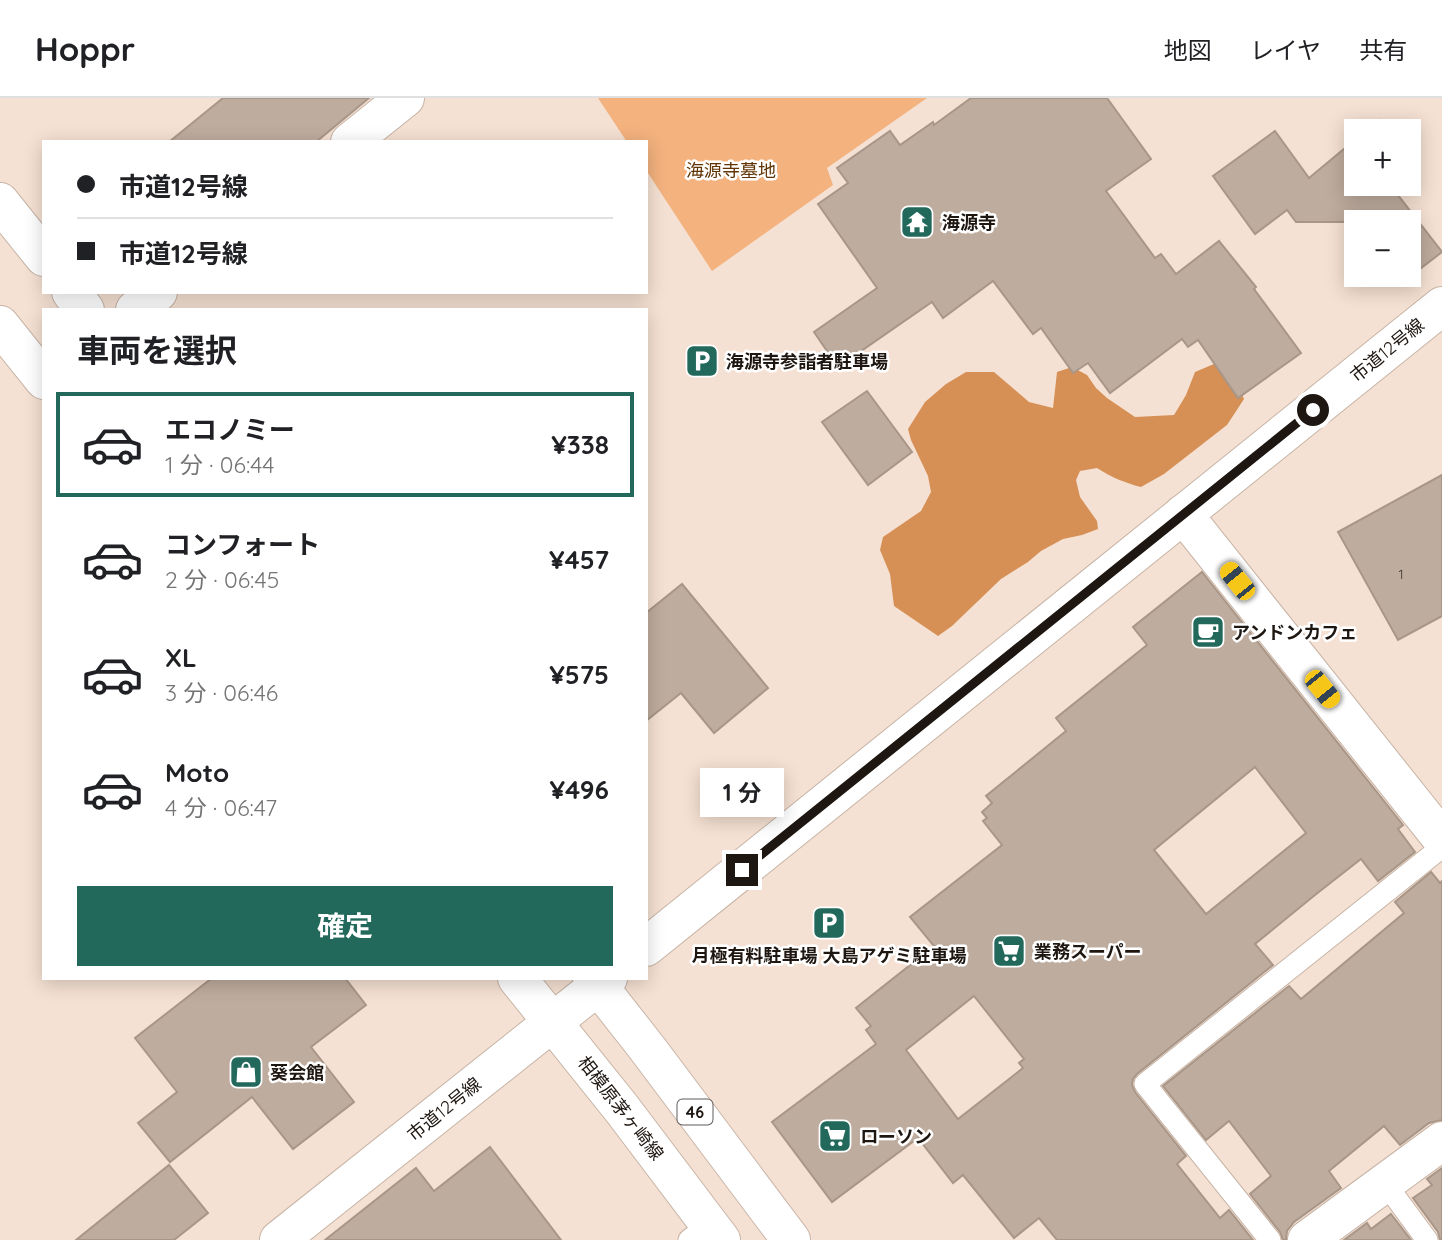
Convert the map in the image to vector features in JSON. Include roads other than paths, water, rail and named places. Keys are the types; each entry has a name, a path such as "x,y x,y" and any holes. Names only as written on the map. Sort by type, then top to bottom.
{"street":[{"path":"352,140 405,98"},
{"path":"0,202 42,254"},
{"path":"73,294 83,308"},
{"path":"138,308 155,294"},
{"name":"市道12号線","path":"648,945 1442,306"},
{"path":"0,325 42,378"},
{"path":"1183,514 1442,839"},
{"name":"相模原茅ヶ崎線","path":"519,980 609,1092 707,1235"},
{"name":"市道12号線","path":"279,1240 553,1023 599,981"},
{"name":"46","path":"599,981 791,1240"},
{"path":"1307,1240 1442,1141"}],"lane":[{"path":"1270,1240 1145,1084 1442,847"},
{"path":"1385,1183 1427,1240"}],"place":[{"name":"海源寺","path":"917,222"},
{"name":"海源寺参詣者駐車場","path":"702,361"},
{"name":"アンドンカフェ","path":"1208,632"},
{"name":"月極有料駐車場 大島アゲミ駐車場","path":"829,923"},
{"name":"業務スーパー","path":"1009,951"},
{"name":"葵会館","path":"246,1072"},
{"name":"ローソン","path":"835,1136"}],"park label":[{"name":"海源寺墓地","path":"731,170"}]}
